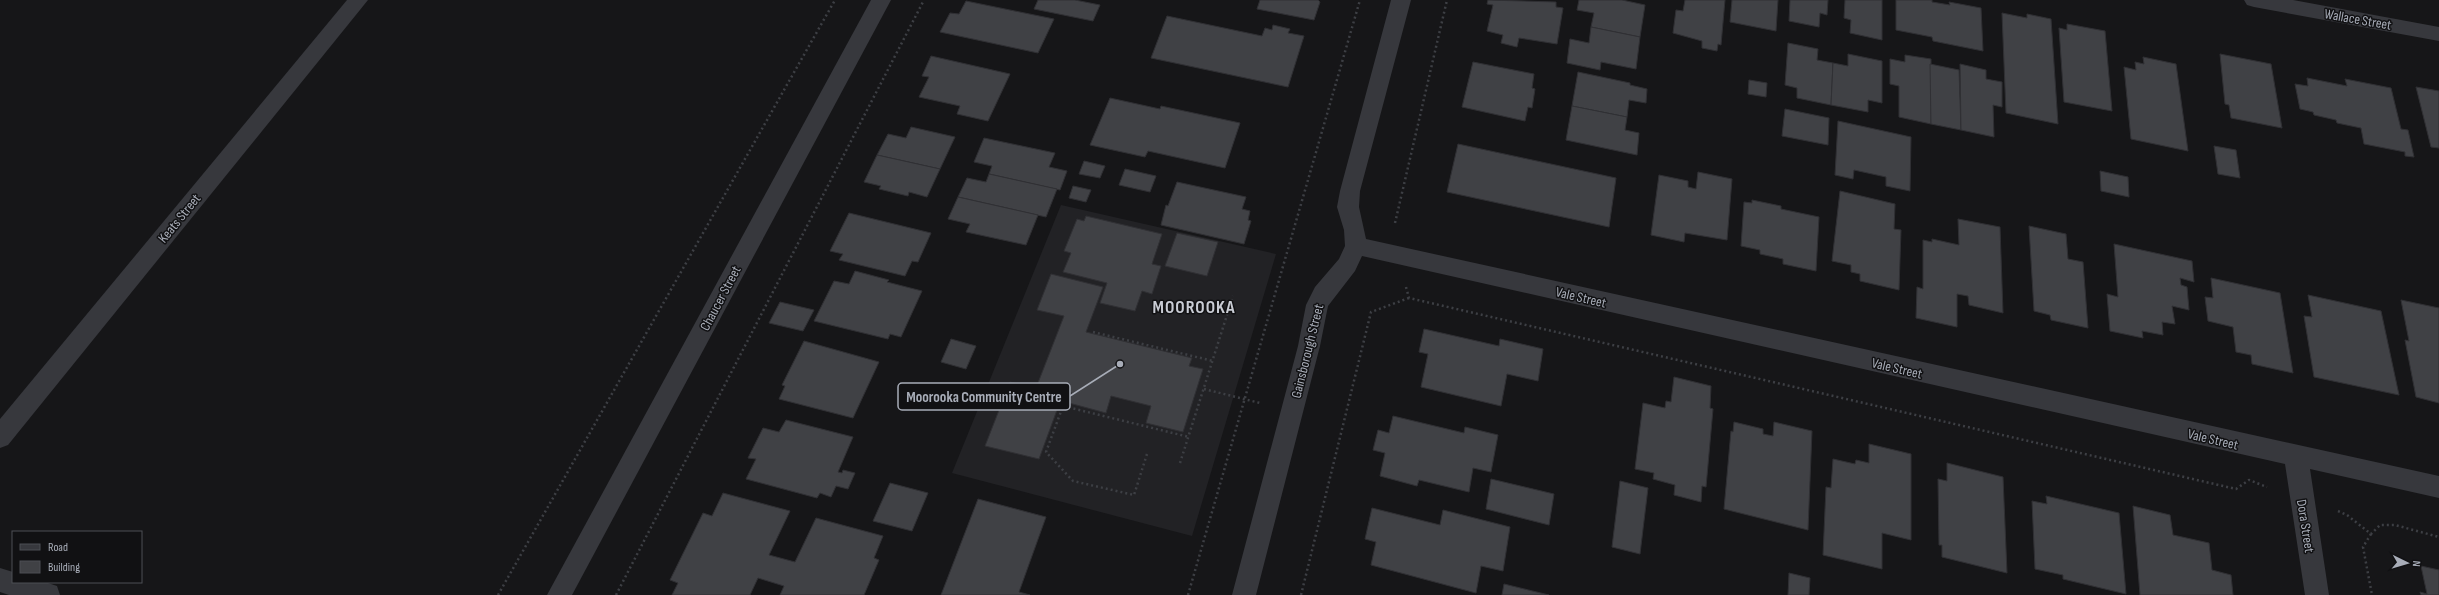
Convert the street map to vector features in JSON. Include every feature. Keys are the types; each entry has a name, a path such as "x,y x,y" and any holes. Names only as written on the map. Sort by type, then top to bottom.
{"street":[{"name":"Keats Street","path":"0,437 358,0"},
{"name":"Chaucer Street","path":"559,595 881,0"},
{"path":"1356,246 1355,230 1348,207 1350,191 1401,0"},
{"name":"Wallace Street","path":"2254,0 2439,34"},
{"name":"Vale Street","path":"1356,246 2439,488"},
{"name":"Gainsborough Street","path":"1244,595 1309,346 1317,305 1323,294 1347,265 1356,246"},
{"name":"Dora Street","path":"2296,457 2316,595"},
{"path":"0,580 48,595"}],"path":[{"path":"498,595 835,0"},
{"path":"616,595 924,0"},
{"path":"1188,595 1360,0"},
{"path":"1401,225 1394,222 1447,0"},
{"path":"1405,280 1409,298"},
{"path":"1180,462 1233,296"},
{"path":"1301,595 1371,312 1409,298 2236,489 2249,480"},
{"path":"1093,332 1213,361"},
{"path":"1204,389 1261,404"},
{"path":"1147,454 1134,495 1073,481 1046,452 1063,406 1188,437"},
{"path":"2347,514 2370,534"},
{"path":"2372,595 2363,547 2370,534 2380,526 2395,525 2439,536"}],"shaded area":[{"path":"1061,205 1276,254 1192,536 952,473"}],"building":[{"path":"1038,0 1075,0 1100,5 1093,21 1034,9"},
{"path":"1260,0 1318,0 1320,2 1314,20 1257,9"},
{"path":"1488,0 1556,2 1556,7 1563,8 1557,44 1519,38 1517,47 1501,43 1503,35 1487,31 1493,5 1487,4"},
{"path":"1579,0 1622,0 1645,5 1640,37 1591,27 1594,13 1577,10"},
{"path":"1685,0 1725,0 1721,45 1718,44 1717,51 1702,48 1702,41 1673,33 1676,10 1683,11"},
{"path":"1732,0 1778,0 1776,31 1730,22"},
{"path":"1790,0 1828,0 1827,15 1820,13 1819,27 1789,21"},
{"path":"1845,0 1882,0 1882,40 1850,33 1851,20 1844,18"},
{"path":"1896,0 1932,0 1932,2 1950,5 1949,2 1981,8 1983,51 1933,41 1932,37 1896,30"},
{"path":"966,1 1054,19 1038,53 940,32 950,13 959,14"},
{"path":"2002,13 2027,18 2027,14 2051,19 2058,124 2006,113"},
{"path":"1167,16 1262,36 1265,28 1272,30 1273,25 1290,29 1288,33 1304,36 1288,87 1151,58"},
{"path":"2067,24 2105,31 2112,111 2064,102 2059,28 2067,30"},
{"path":"1591,27 1640,37 1636,69 1601,62 1600,70 1567,63 1570,39 1589,43"},
{"path":"1788,43 1818,49 1817,60 1833,63 1831,105 1797,98 1797,88 1785,85"},
{"path":"1848,54 1882,61 1882,103 1868,100 1868,112 1831,105 1833,63 1848,66"},
{"path":"2220,54 2271,64 2282,128 2231,118 2229,105 2225,104"},
{"path":"1905,55 1931,59 1931,124 1899,117 1899,86 1890,84 1890,59 1905,62"},
{"path":"931,56 1010,74 988,121 957,114 960,106 919,97 929,77 922,76"},
{"path":"2143,57 2176,64 2188,151 2131,139 2124,67 2136,70 2135,62 2144,64"},
{"path":"1473,62 1534,74 1532,88 1535,89 1532,108 1528,107 1525,121 1462,107"},
{"path":"1930,64 1959,70 1961,130 1931,124"},
{"path":"1960,64 1986,70 1986,79 2002,82 2002,107 1993,105 1994,137 1961,130"},
{"path":"1578,72 1630,83 1630,85 1647,89 1646,103 1629,100 1627,117 1572,106"},
{"path":"2307,78 2347,86 2345,79 2391,88 2401,129 2408,130 2414,157 2405,156 2405,152 2364,144 2361,128 2337,123 2336,120 2314,115 2313,112 2300,109 2295,84 2308,86"},
{"path":"1749,80 1767,83 1766,97 1748,94"},
{"path":"2416,87 2439,91 2439,148 2431,147"},
{"path":"1110,98 1160,109 1161,106 1240,123 1225,168 1148,151 1145,157 1090,145"},
{"path":"1572,106 1627,117 1625,130 1639,133 1637,155 1566,140"},
{"path":"1785,109 1829,118 1828,145 1782,136"},
{"path":"1838,121 1911,137 1910,191 1886,186 1886,177 1854,170 1853,179 1835,175"},
{"path":"911,127 955,137 940,169 877,155 888,134 906,138"},
{"path":"984,138 1055,153 1049,167 1067,171 1060,190 989,174 992,166 974,162"},
{"path":"1458,144 1616,178 1609,227 1447,192"},
{"path":"2214,146 2236,150 2240,178 2218,174"},
{"path":"877,155 940,169 927,197 909,192 908,196 879,189 881,186 864,182"},
{"path":"1084,161 1105,166 1100,178 1079,174"},
{"path":"1125,169 1156,176 1150,192 1119,185"},
{"path":"2100,171 2128,177 2129,197 2101,191"},
{"path":"1698,172 1732,179 1727,240 1685,233 1684,242 1651,235 1659,175 1688,181 1688,187 1696,189"},
{"path":"989,174 1057,189 1046,217 958,197 967,178 986,182"},
{"path":"1177,182 1246,197 1242,209 1250,211 1248,220 1251,221 1244,244 1161,225 1166,205 1168,206"},
{"path":"1073,186 1091,190 1086,202 1069,198"},
{"path":"1840,191 1895,204 1894,229 1901,230 1899,290 1860,281 1860,274 1851,272 1851,265 1832,261"},
{"path":"958,197 1038,215 1026,245 966,232 970,224 948,219"},
{"path":"1752,200 1781,206 1781,209 1819,217 1816,271 1783,264 1783,259 1760,254 1760,250 1741,246 1744,202 1752,203"},
{"path":"849,213 931,233 918,262 912,261 905,276 839,260 843,254 830,251"},
{"path":"1086,216 1162,234 1152,264 1161,266 1152,294 1142,291 1135,311 1100,303 1107,283 1063,272 1071,253 1064,251 1077,219 1084,221"},
{"path":"1958,219 2000,227 2003,313 1969,305 1968,296 1957,294 1957,327 1916,318 1917,287 1923,289 1923,240 1932,242 1932,239 1959,245"},
{"path":"2029,226 2066,234 2068,259 2083,262 2088,328 2051,320 2050,315 2034,311"},
{"path":"1177,233 1218,242 1207,276 1165,266"},
{"path":"2114,244 2192,261 2194,282 2180,278 2181,285 2187,287 2189,310 2172,306 2175,324 2162,322 2163,335 2142,331 2143,338 2110,331 2107,294 2118,297"},
{"path":"855,271 889,280 887,282 922,291 901,337 890,334 888,339 814,321 834,281 849,284"},
{"path":"1051,274 1103,287 1086,332 1192,358 1189,366 1203,369 1183,432 1146,423 1151,406 1111,396 1106,413 1069,403 1072,393 1064,391 1039,459 985,446 1010,382 1036,388 1064,316 1037,310"},
{"path":"2211,278 2280,293 2293,373 2252,364 2251,355 2236,352 2233,327 2208,321 2205,297 2213,298"},
{"path":"2308,295 2381,311 2399,395 2314,377 2304,316 2312,317"},
{"path":"2401,300 2439,308 2439,403 2416,397 2405,340 2409,341"},
{"path":"780,302 814,310 803,331 769,323"},
{"path":"1424,329 1499,346 1500,339 1543,349 1538,381 1507,374 1501,406 1421,387 1428,354 1419,352"},
{"path":"951,339 976,346 966,369 941,362"},
{"path":"804,341 879,362 853,418 779,399 785,386 782,385"},
{"path":"1674,377 1711,386 1710,408 1713,409 1706,487 1702,486 1701,502 1674,495 1675,485 1653,479 1654,473 1635,469 1643,403 1665,408 1666,401 1671,402"},
{"path":"1393,416 1464,433 1465,427 1498,435 1491,472 1473,468 1469,492 1419,480 1417,486 1380,476 1385,453 1373,450 1378,430 1389,433"},
{"path":"786,420 853,437 838,472 842,473 843,470 855,473 848,489 836,486 831,497 820,493 817,498 746,479 756,459 748,458 763,428 779,432"},
{"path":"1734,422 1763,429 1763,434 1773,436 1774,422 1812,431 1808,530 1724,509 1731,431 1733,432"},
{"path":"1869,444 1911,454 1911,540 1882,533 1882,569 1823,555 1826,487 1831,488 1833,459 1855,464 1856,460 1869,463"},
{"path":"1947,463 2003,477 2007,573 1942,557 1942,545 1939,545 1938,479 1947,481"},
{"path":"1491,479 1554,494 1549,525 1486,509"},
{"path":"1620,481 1648,488 1640,554 1612,547"},
{"path":"890,483 928,493 912,531 873,521"},
{"path":"723,493 790,511 769,555 795,562 816,518 883,536 874,558 879,560 864,595 780,595 784,586 758,578 750,595 672,595 678,583 670,580 703,513 712,516"},
{"path":"2046,496 2119,513 2126,594 2063,579 2063,575 2035,569 2032,501 2047,504"},
{"path":"978,499 1046,517 1019,592 1030,595 941,595"},
{"path":"2133,506 2170,515 2173,535 2209,543 2212,570 2231,575 2233,595 2140,595"},
{"path":"1372,508 1440,525 1443,510 1510,527 1503,571 1481,566 1476,593 1371,565 1376,542 1365,539"},
{"path":"2421,566 2439,570 2439,595 2421,595 2420,592 2427,594"},
{"path":"1789,573 1810,578 1809,595 1788,595"},
{"path":"1504,584 1549,595 1502,595"}],"place":[{"name":"Moorooka Community Centre","path":"1120,364"}],"district":[{"name":"MOOROOKA","path":"1194,307"}]}
